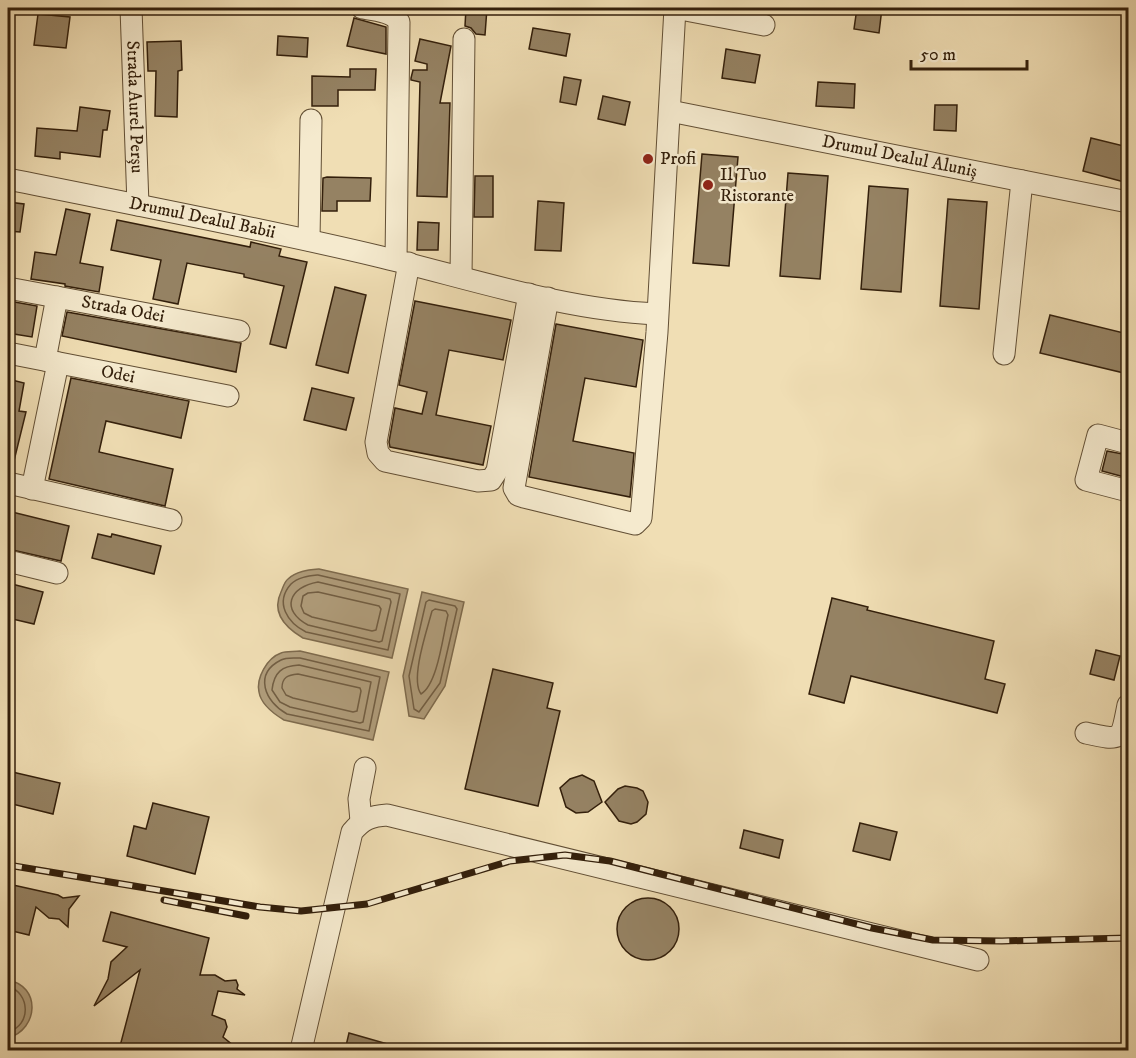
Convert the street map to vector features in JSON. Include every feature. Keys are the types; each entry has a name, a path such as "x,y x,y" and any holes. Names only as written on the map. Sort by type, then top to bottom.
{"street":[{"name":"Strada Aurel Perșu","path":"131,8 138,205"},
{"path":"362,8 396,16 399,22 403,262 376,442 378,453 385,461 478,481 491,480 497,471 539,296"},
{"path":"539,296 514,488 518,495 524,497 635,524 641,518 657,314 675,8 764,25"},
{"path":"461,276 464,39"},
{"name":"Drumul Dealul Aluniș","path":"670,111 1128,202"},
{"path":"309,240 311,120"},
{"name":"Drumul Dealul Babii","path":"8,179 309,240 539,296 613,310 657,314"},
{"path":"1004,354 1022,181"},
{"name":"Strada Odei","path":"8,288 239,331"},
{"path":"32,489 52,362 57,297"},
{"name":"Odei","path":"8,353 228,396"},
{"path":"1128,443 1098,435 1086,480 1128,491"},
{"path":"8,483 171,520"},
{"path":"8,561 57,573"},
{"path":"1086,733 1111,739 1118,736 1123,731 1128,705"},
{"path":"361,821 359,799 365,768"},
{"path":"301,1050 352,832 361,821 372,816 387,815 978,960"}],"water":[{"path":"319,569 408,589 392,658 303,638 286,625 279,613 278,600 286,582 298,573"},
{"path":"422,592 464,602 445,686 424,719 409,716 403,676"},
{"path":"300,651 389,672 373,740 284,720 265,705 260,697 259,681 267,664 281,653"},
{"path":"8,980 19,984 26,990 31,999 32,1008 26,1026 8,1038"}],"building":[{"path":"466,8 487,8 485,35 476,34 471,28 465,26"},
{"path":"857,8 882,8 879,33 854,29"},
{"path":"38,14 70,17 66,48 34,45"},
{"path":"354,18 386,27 386,54 347,46"},
{"path":"533,28 570,34 566,56 529,49"},
{"path":"278,36 308,38 307,57 277,55"},
{"path":"420,39 451,46 440,103 450,103 447,197 417,196 420,82 411,80 411,78 413,70 427,70 427,64 415,61"},
{"path":"181,41 182,70 178,71 177,117 155,116 156,71 148,71 147,42"},
{"path":"726,49 760,55 755,83 722,78"},
{"path":"350,69 376,69 375,90 338,90 338,106 312,106 312,76 350,77"},
{"path":"564,77 581,80 576,105 560,102"},
{"path":"818,82 855,84 854,108 816,106"},
{"path":"603,96 630,102 625,125 598,119"},
{"path":"935,105 957,105 956,131 934,130"},
{"path":"80,107 110,111 107,130 103,130 100,157 60,152 60,159 35,156 37,128 77,131"},
{"path":"1091,138 1128,147 1128,183 1083,171"},
{"path":"702,154 738,157 729,266 693,263"},
{"path":"788,173 828,176 820,279 780,276"},
{"path":"475,176 493,176 493,217 474,217"},
{"path":"323,178 371,178 370,201 337,201 337,211 322,211"},
{"path":"869,186 908,189 901,292 861,289"},
{"path":"948,199 987,202 979,309 940,306"},
{"path":"538,201 564,203 561,251 535,250"},
{"path":"8,202 24,204 20,232 8,231"},
{"path":"66,209 90,214 80,263 103,267 99,292 31,279 35,252 56,255"},
{"path":"117,220 250,247 251,242 281,249 279,256 307,262 286,348 270,344 284,286 244,277 244,274 187,263 178,304 153,299 161,260 111,250"},
{"path":"418,222 439,223 438,250 417,250"},
{"path":"335,287 366,295 348,373 316,365"},
{"path":"9,301 37,306 32,337 8,333"},
{"path":"415,301 511,320 503,360 449,350 436,415 491,426 483,465 390,447 395,408 422,414 427,392 399,385"},
{"path":"67,312 241,343 236,372 62,336"},
{"path":"1050,315 1128,334 1128,353 1124,373 1040,353"},
{"path":"556,324 643,340 636,387 585,378 573,441 634,453 630,497 529,477"},
{"path":"71,378 189,401 181,438 106,421 99,452 173,469 165,506 49,479"},
{"path":"8,379 24,383 19,411 26,412 12,469 8,469"},
{"path":"312,388 354,398 346,430 304,420"},
{"path":"1107,451 1128,455 1128,478 1102,471"},
{"path":"8,511 69,526 61,561 8,549"},
{"path":"98,534 111,537 112,534 161,546 154,574 92,558"},
{"path":"8,583 43,592 34,624 8,618"},
{"path":"832,598 868,607 867,610 994,641 985,679 1005,684 997,713 851,676 844,703 809,694"},
{"path":"1096,650 1120,656 1114,680 1090,674"},
{"path":"493,669 553,683 547,708 560,711 538,806 465,789"},
{"path":"8,771 60,783 53,814 8,803"},
{"path":"582,775 594,781 602,802 588,812 576,813 566,807 560,788 570,779"},
{"path":"625,786 643,791 648,802 646,814 631,824 619,821 605,802 618,789"},
{"path":"153,803 209,817 195,874 127,856 134,826 146,829"},
{"path":"860,823 897,832 890,860 853,851"},
{"path":"744,830 783,840 779,858 740,848"},
{"path":"13,885 63,898 79,896 69,909 68,927 59,919 49,918 36,907 29,935 8,930 8,899 10,900"},
{"path":"648,898 660,900 670,907 677,917 679,929 677,941 670,951 660,958 648,960 636,958 626,951 619,941 617,929 619,917 626,907 636,900"},
{"path":"111,912 209,938 200,975 215,975 225,981 236,980 237,989 245,995 218,991 212,1015 225,1020 227,1027 223,1037 239,1050 119,1050 140,970 94,1006 108,979 111,962 127,947 103,941"},
{"path":"349,1033 398,1047 397,1050 345,1050"}],"railway":[{"path":"8,865 260,907 301,911 367,904 510,861 565,855 610,861 872,928 933,940 1128,938"},
{"path":"164,900 246,916"}],"place":[{"name":"Profi","path":"648,159"},
{"name":"Il Tuo Ristorante","path":"708,185"}]}
